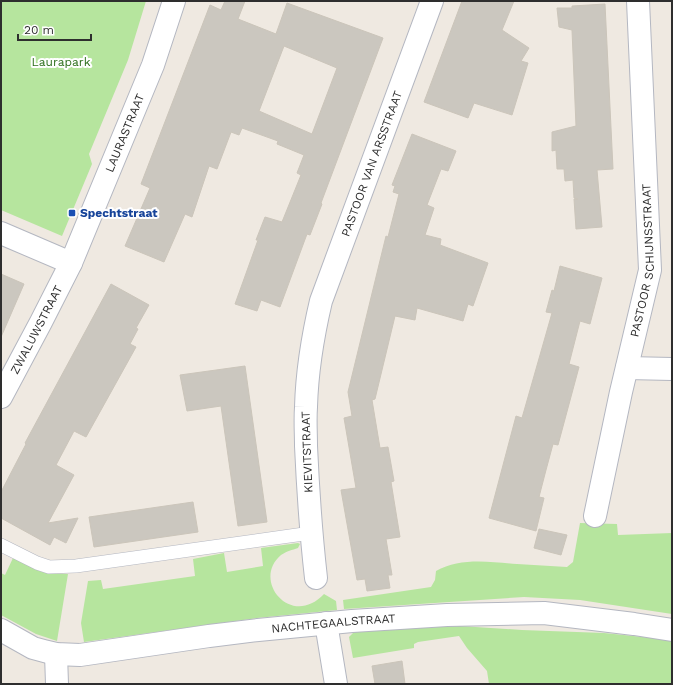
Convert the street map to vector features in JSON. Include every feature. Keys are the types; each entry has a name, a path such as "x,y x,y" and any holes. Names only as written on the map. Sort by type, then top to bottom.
{"street":[{"name":"LAURASTRAAT","path":"71,263 150,72 174,1"},
{"name":"PASTOOR VAN ARSSTRAAT","path":"315,327 321,301 432,1"},
{"name":"PASTOOR SCHIJNSSTRAAT","path":"595,516 621,392 650,270 638,1"},
{"path":"1,233 71,263"},
{"name":"ZWALUWSTRAAT","path":"1,397 71,263"},
{"name":"KIEVITSTRAAT","path":"315,327 310,351 306,407 307,468 311,533 316,578"},
{"path":"627,368 672,369"},
{"name":"NACHTEGAALSTRAAT","path":"1,630 33,648 56,654 80,655 209,636 326,623 426,616 544,613 672,630"},
{"path":"326,623 336,684"},
{"path":"56,654 57,684"}],"lane":[{"path":"1,545 37,564 49,566 76,566 311,533"}],"green space":[{"name":"Laurapark","path":"1,1 146,1 128,60 89,154 92,164 62,236 1,210"},
{"path":"580,523 617,524 618,535 672,533 672,614 580,600 524,597 344,609 343,600 431,587 435,580 436,571 465,562 567,567 573,562"},
{"path":"300,544 298,548 281,555 273,565 270,577 273,588 279,597 288,604 299,606 311,603 324,594 336,601 337,610 257,618 84,642 81,623 88,581 101,580 103,589 195,576 193,559 224,553 227,572 263,566 261,548"},
{"path":"13,558 46,573 68,574 57,641 36,634 1,615 1,573 5,575"},
{"path":"460,626 604,633 672,640 672,684 489,684 487,671 467,648 459,636 418,642 414,644 414,648 353,658 349,637 357,631"}],"building":[{"path":"225,1 245,1 238,19 276,34 287,3 383,38 321,203 322,204 310,235 307,234 280,307 261,300 257,311 235,304 265,217 282,222 301,175 297,173 304,155 277,144 278,141 242,128 239,135 231,132 217,169 209,166 192,217 185,214 164,262 125,246 150,188 141,184 210,5 221,10","holes":["284,46 337,68 312,134 259,111"]},
{"path":"462,1 514,1 502,30 529,48 521,61 528,63 512,115 474,103 468,118 424,102"},
{"path":"605,4 613,169 597,170 602,227 576,229 574,199 578,199 574,198 573,180 565,181 564,169 557,169 556,150 552,151 552,132 576,126 572,30 559,27 557,8 572,8 572,6"},
{"path":"412,134 456,151 448,171 441,169 427,205 434,208 425,235 441,239 440,245 488,263 473,306 468,304 463,321 417,308 415,320 395,316 375,399 372,400 380,448 388,447 394,481 391,482 400,537 386,539 392,575 388,575 390,588 367,591 365,579 357,580 341,490 356,488 344,418 352,416 348,392 386,236 388,237 399,194 393,192 395,186 392,185"},
{"path":"560,266 602,278 590,324 580,321 569,364 579,367 558,445 553,444 546,470 539,497 544,498 536,531 489,518 516,416 522,418 552,313 546,312 552,290 554,291"},
{"path":"1,274 24,284 1,337"},
{"path":"111,284 149,305 136,328 138,329 130,344 136,347 86,437 74,431 56,465 74,475 48,523 78,518 66,543 54,537 50,545 1,518 1,492 26,444 25,443"},
{"path":"245,366 267,522 238,526 221,406 187,411 180,375"},
{"path":"193,502 198,532 94,547 89,517"},
{"path":"539,529 567,535 561,555 534,548"},
{"path":"402,661 405,684 375,684 372,666"}],"place":[{"name":"Spechtstraat","path":"72,213"}]}
